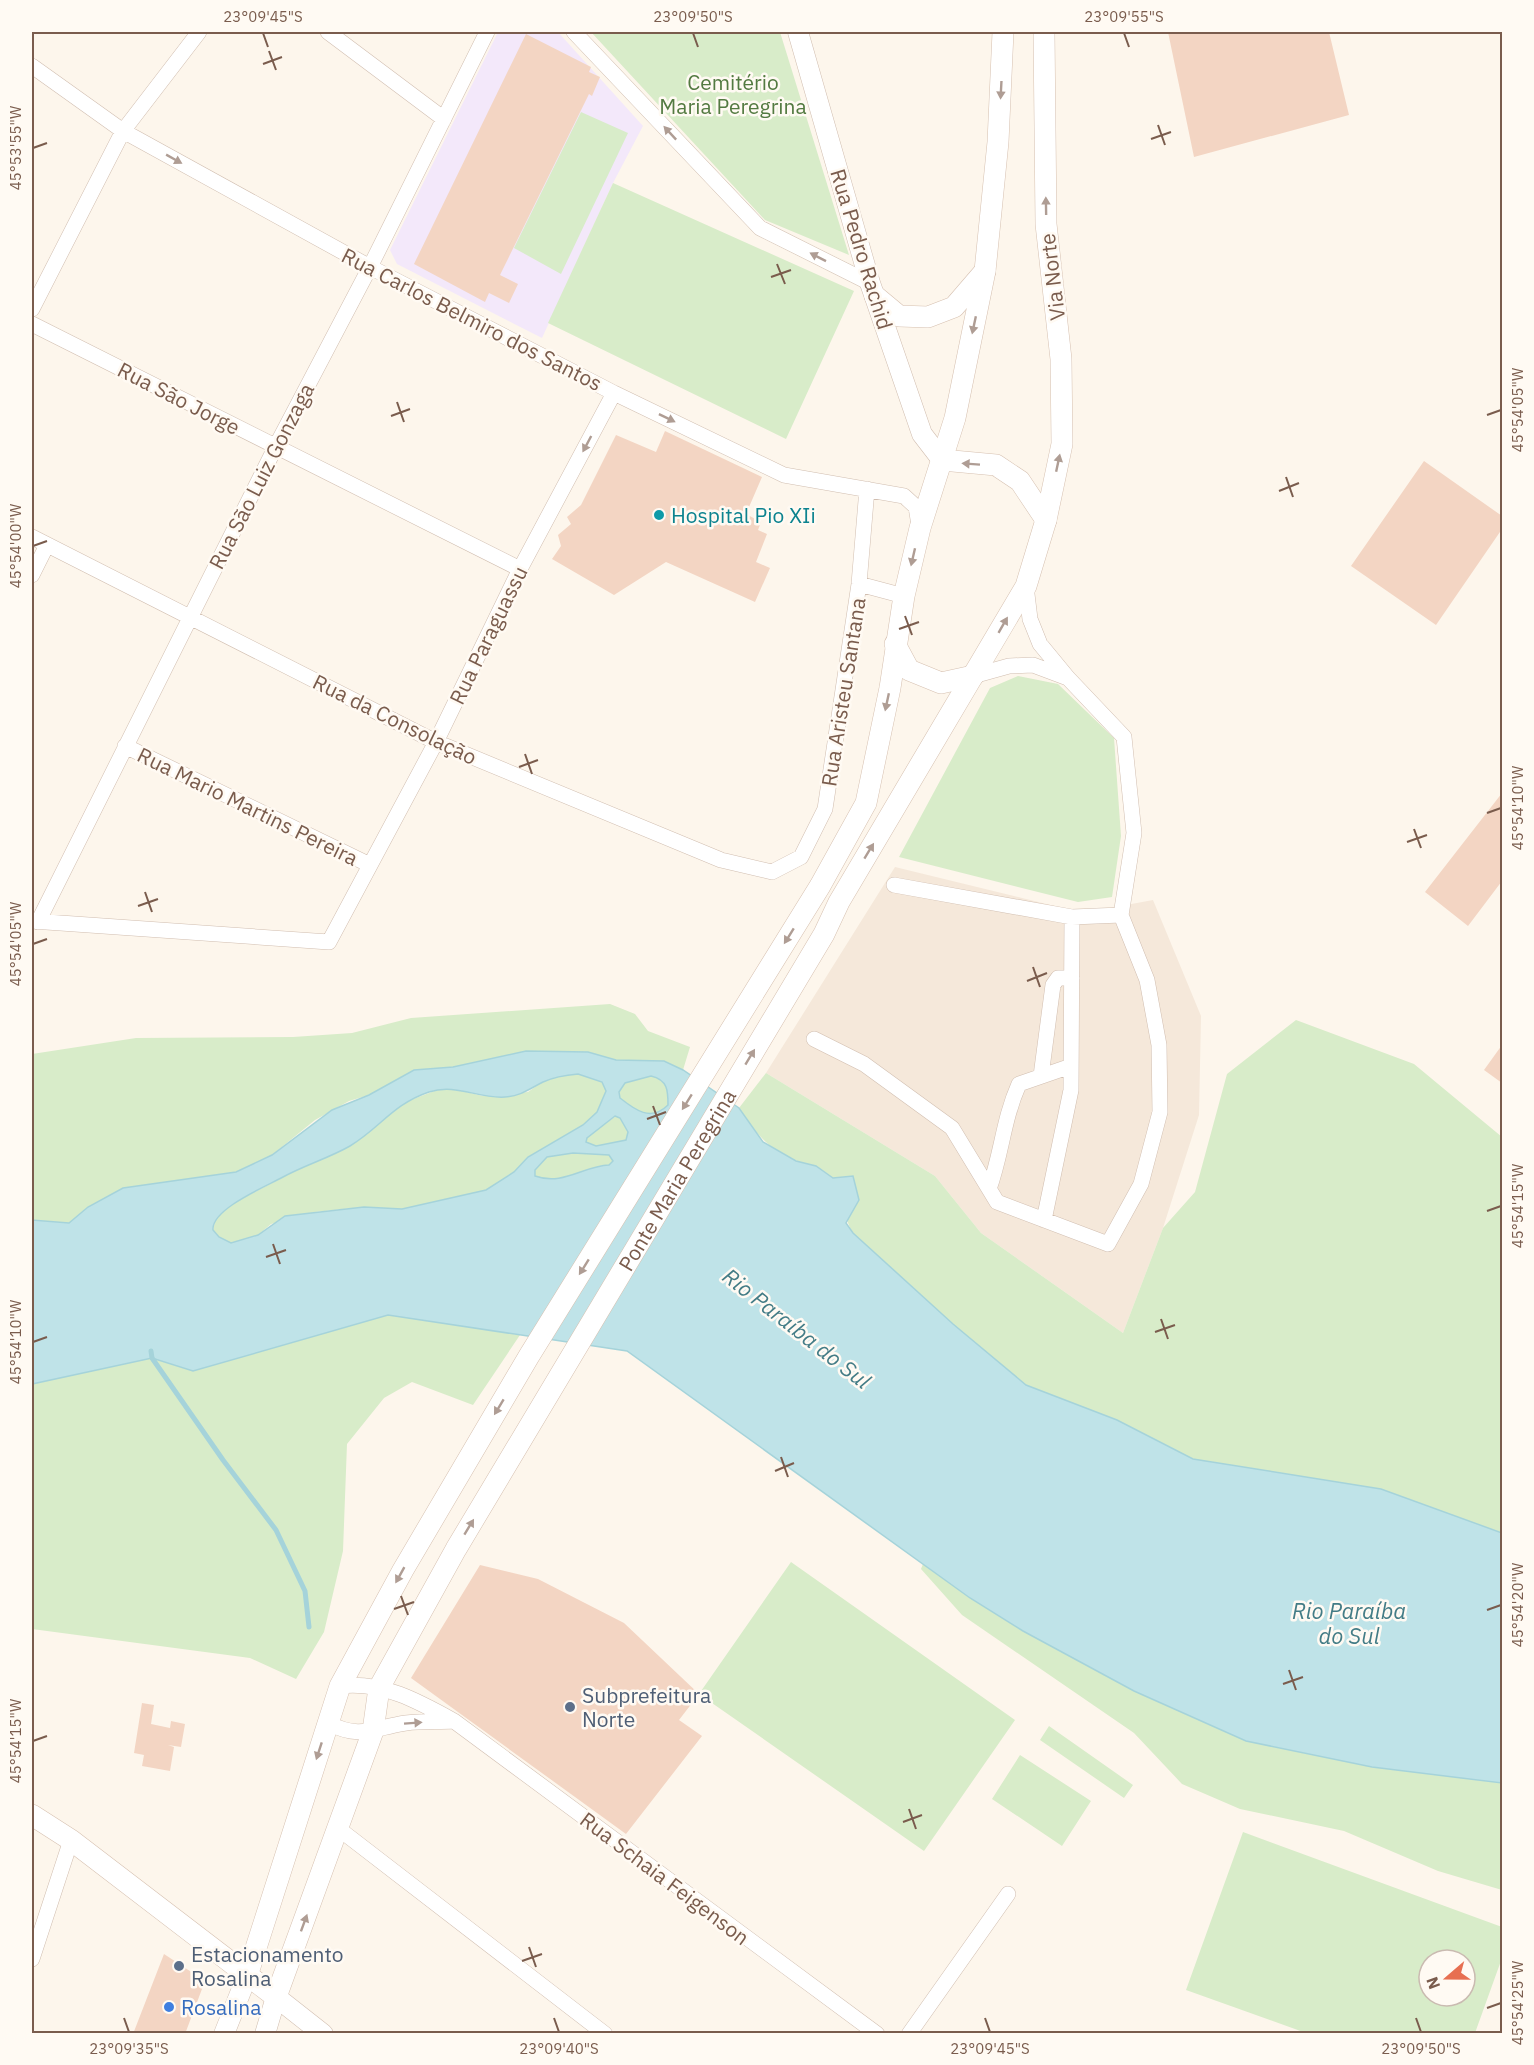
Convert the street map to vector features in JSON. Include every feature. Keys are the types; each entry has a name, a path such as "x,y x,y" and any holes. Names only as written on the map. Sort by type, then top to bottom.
{"main road":[{"path":"1003,32 998,142 986,271 955,418 942,460 996,465 1020,481 1046,520"},
{"name":"Via Norte","path":"973,676 1026,586 1046,520 1062,444 1061,359 1046,224 1044,32"},
{"path":"873,290 899,316 928,316 954,307 986,271"},
{"name":"Ponte Maria Peregrina","path":"247,1976 340,1686 403,1570 529,1356 820,886 866,803 890,688 904,596 920,528 942,460"},
{"path":"896,644 909,670 941,682 973,676"},
{"name":"Ponte Maria Peregrina","path":"276,1997 373,1731 380,1688 456,1549 824,934 839,902 973,676"},
{"path":"32,1815 70,1840 276,1997"}],"street":[{"path":"32,309 123,131 199,32"},
{"path":"328,32 444,119"},
{"name":"Rua São Luiz Gonzaga","path":"35,922 276,446 370,267 487,32"},
{"path":"574,32 760,228 873,290"},
{"name":"Rua Pedro Rachid","path":"798,32 873,290 922,434 942,460"},
{"name":"Rua Carlos Belmiro dos Santos","path":"32,66 123,131 370,267 614,393 784,475 904,496 916,507 920,528"},
{"name":"Rua São Jorge","path":"32,324 520,569"},
{"name":"Rua Paraguassu","path":"35,922 329,942 436,742 516,583 520,569 614,393"},
{"name":"Rua Aristeu Santana","path":"772,872 801,857 825,809 859,584 867,489"},
{"name":"Rua da Consolação","path":"32,537 436,742 720,860 772,872"},
{"path":"32,575 47,545"},
{"path":"859,584 904,596"},
{"path":"814,1039 864,1064 952,1128 996,1202 1108,1244 1141,1184 1160,1112 1159,1045 1147,980 1121,915 1134,833 1124,737 1068,678 1040,644 1030,619 1026,586"},
{"path":"973,676 1009,666 1033,665 1068,678"},
{"name":"Rua Mario Martins Pereira","path":"125,746 370,865"},
{"path":"894,885 1072,917 1121,915"},
{"path":"1044,1220 1071,1090 1072,917"},
{"path":"1041,1076 1055,980 1072,978"},
{"path":"989,1189 995,1172 1007,1111 1019,1084 1071,1066"},
{"name":"Rua Schaia Feigenson","path":"340,1686 362,1684 380,1688 414,1699 454,1721 877,2034"},
{"path":"328,1723 347,1733 373,1731 407,1723 454,1721"},
{"path":"339,1829 604,2034"},
{"path":"32,1959 70,1840"},
{"path":"909,2034 1008,1894"},
{"path":"224,2034 247,1976"},
{"path":"265,2034 276,1997 323,2034"}],"shaded area":[{"path":"498,32 558,32 643,126 613,183 542,338 397,264 390,250"},
{"path":"895,867 1083,913 1153,900 1201,1016 1199,1115 1163,1228 1123,1333 981,1233 935,1176 766,1073"}],"green space":[{"name":"Cemitério Maria Peregrina","path":"591,32 780,32 849,255 765,220"},
{"path":"581,112 628,133 561,274 514,248"},
{"path":"613,183 854,291 786,439 548,323"},
{"path":"1018,676 1058,684 1114,738 1121,836 1112,897 1078,902 899,857 990,688"},
{"path":"610,1004 635,1014 648,1031 690,1047 683,1070 664,1061 616,1060 588,1052 526,1051 453,1067 414,1070 369,1095 349,1101 315,1120 272,1155 236,1172 123,1188 88,1207 69,1223 32,1220 32,1054 136,1038 293,1037 352,1033 411,1018"},
{"path":"1296,1020 1414,1064 1502,1137 1502,1533 1381,1489 1192,1459 1117,1420 1026,1385 953,1324 853,1233 837,1187 831,1177 819,1169 787,1157 771,1146 757,1133 739,1108 766,1073 935,1176 981,1233 1123,1333 1163,1228 1195,1192 1227,1074"},
{"path":"578,1074 602,1082 606,1091 597,1112 583,1125 528,1157 514,1172 486,1190 402,1209 364,1207 315,1212 271,1224 258,1235 231,1243 219,1237 213,1230 216,1218 234,1203 304,1166 350,1146 389,1112 408,1101 445,1087 483,1096 528,1092 542,1082 560,1076"},
{"path":"651,1076 661,1080 666,1087 668,1105 662,1110 655,1113 643,1112 631,1107 620,1098 619,1092 625,1083"},
{"path":"616,1116 620,1118 628,1132 626,1140 596,1146 586,1142 586,1138"},
{"path":"573,1153 609,1154 614,1161 609,1165 555,1179 535,1176 535,1170 547,1157"},
{"path":"388,1315 520,1335 473,1405 412,1382 384,1398 347,1444 343,1551 324,1632 296,1679 250,1658 32,1629 32,1384 152,1358 193,1371"},
{"path":"791,1562 1015,1720 924,1851 699,1694"},
{"path":"923,1564 1023,1631 1246,1741 1372,1767 1502,1783 1502,1890 1438,1871 1344,1831 1240,1809 1182,1784 1134,1733 962,1615 921,1569"},
{"path":"1049,1726 1133,1785 1124,1798 1040,1740"},
{"path":"1020,1755 1091,1801 1062,1846 992,1799"},
{"path":"1243,1832 1502,1927 1502,1958 1475,2033 1306,2033 1186,1990"}],"water":[{"name":"Rio Paraíba do Sul","path":"526,1051 588,1052 616,1060 664,1061 683,1070 739,1108 763,1142 796,1161 816,1166 833,1178 853,1176 859,1200 846,1223 853,1233 953,1324 1026,1385 1117,1420 1193,1459 1381,1489 1502,1533 1502,1783 1372,1767 1246,1741 1134,1691 1023,1631 970,1598 627,1351 388,1315 193,1371 152,1358 32,1384 32,1220 69,1223 88,1207 123,1188 236,1172 272,1155 332,1110 369,1095 414,1070 453,1067","holes":["578,1074 602,1082 606,1091 597,1112 583,1125 528,1157 514,1172 486,1190 402,1209 364,1207 285,1216 258,1235 231,1243 219,1237 213,1230 215,1222 230,1206 291,1173 350,1146 416,1097 448,1089 486,1096 511,1096 560,1076","651,1076 661,1080 666,1087 668,1105 655,1113 643,1112 631,1107 620,1098 619,1092 625,1083","615,1116 620,1118 628,1132 626,1140 596,1146 586,1142 587,1138","573,1153 609,1155 613,1161 609,1165 555,1179 535,1176 535,1170 547,1157"]}],"building":[{"path":"1168,32 1329,32 1349,115 1194,157"},
{"path":"526,34 591,67 589,72 600,77 592,96 589,94 500,275 518,284 509,303 489,293 485,302 414,264"},
{"name":"Hospital Pio XIi","path":"665,431 762,477 746,514 761,522 758,530 767,534 756,562 770,568 755,602 666,562 614,595 552,559 561,546 558,535 571,524 567,517 581,505 616,435 656,452"},
{"path":"1424,461 1502,516 1502,529 1436,625 1351,566"},
{"path":"1502,793 1502,881 1468,926 1425,892"},
{"path":"1502,1045 1502,1083 1484,1070"},
{"name":"Subprefeitura Norte","path":"480,1565 538,1579 624,1623 699,1694 679,1720 702,1736 626,1834 411,1678"},
{"path":"142,1703 154,1705 151,1724 170,1728 171,1721 185,1724 181,1747 168,1745 174,1747 170,1771 142,1766 144,1755 134,1753"},
{"name":"Rosalina","path":"164,1954 205,1981 185,2034 133,2034"}],"waterway":[{"path":"151,1351 152,1358 223,1460 276,1530 305,1591 309,1627"}],"place":[{"name":"Hospital Pio XIi","path":"659,515"},
{"name":"Subprefeitura Norte","path":"570,1707"},
{"name":"Estacionamento Rosalina","path":"179,1966"},
{"name":"Rosalina","path":"169,2007"}]}
